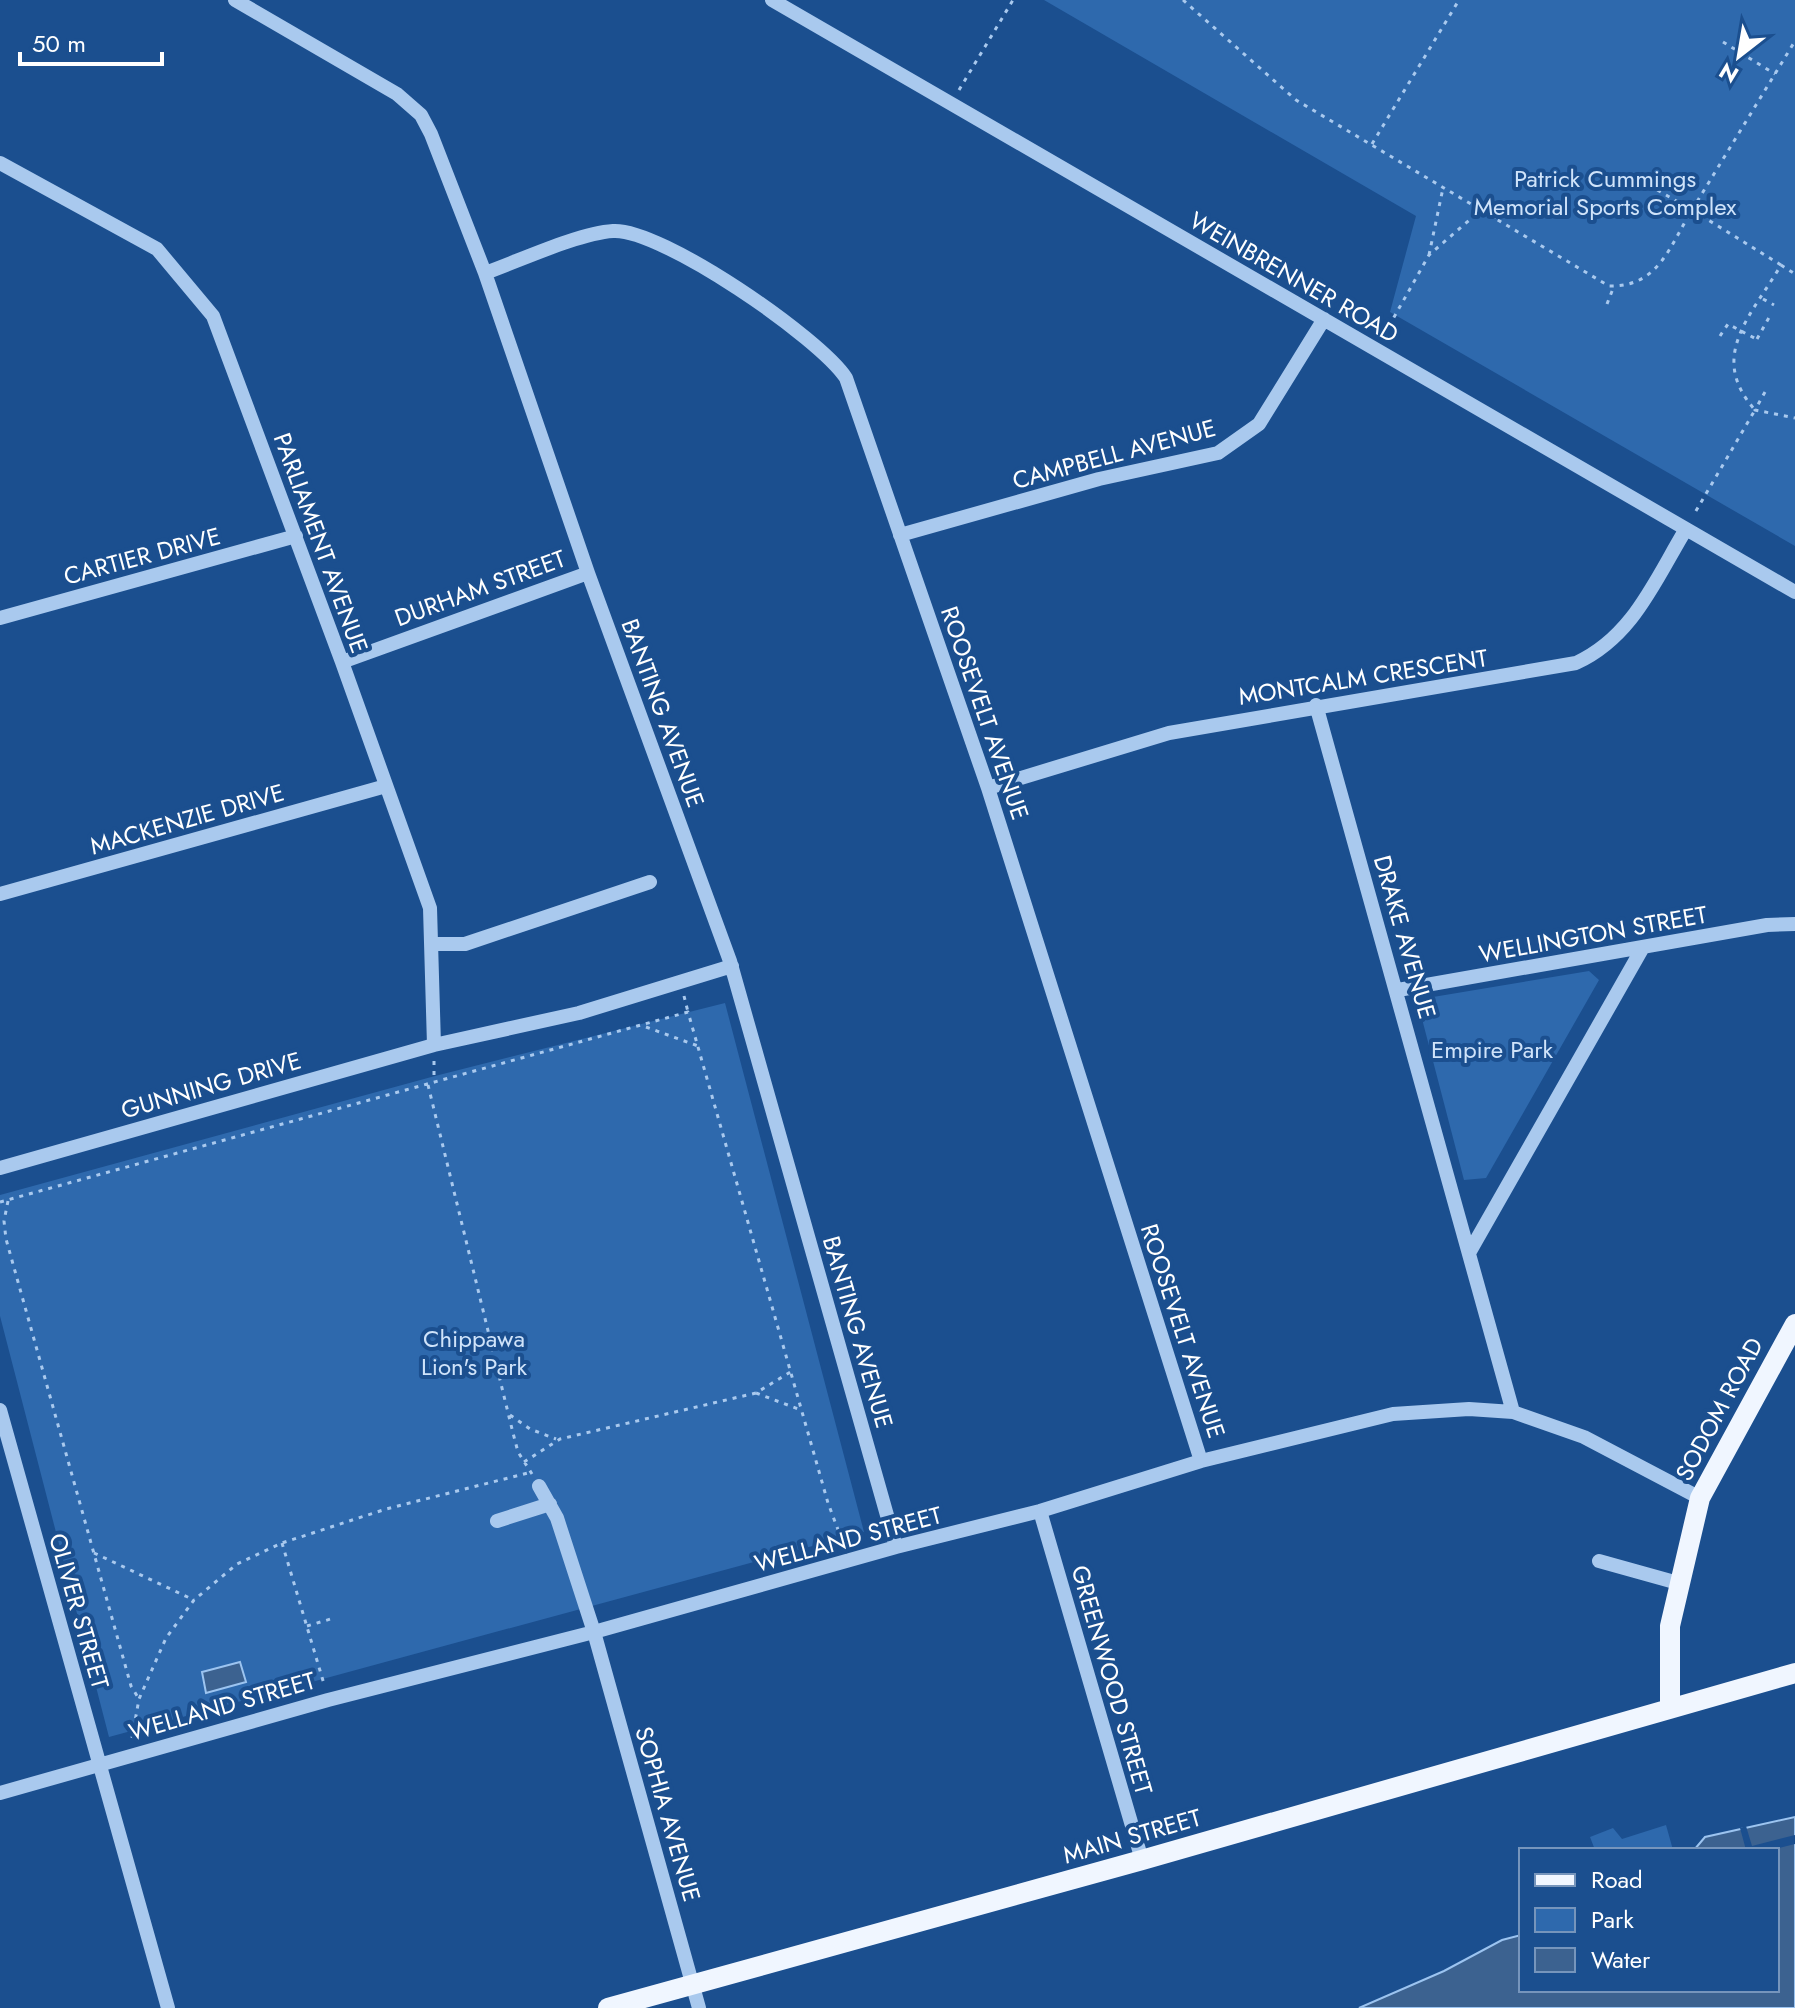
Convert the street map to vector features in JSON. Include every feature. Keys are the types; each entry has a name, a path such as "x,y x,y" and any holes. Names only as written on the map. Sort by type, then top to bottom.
{"main road":[{"name":"SODOM ROAD","path":"1670,1709 1669,1643 1678,1583 1700,1498 1795,1324"},
{"name":"MAIN STREET","path":"608,2008 1142,1860 1795,1673"}],"street":[{"name":"BANTING AVENUE","path":"235,0 411,104 431,134 485,273 588,573 732,966 896,1547"},
{"name":"WEINBRENNER ROAD","path":"772,0 1795,592"},
{"name":"PARLIAMENT AVENUE","path":"0,163 157,249 213,316 430,908 434,1045"},
{"name":"ROOSEVELT AVENUE","path":"485,273 592,236 612,231 632,233 655,241 747,295 826,353 846,378 988,788 1201,1461"},
{"name":"CAMPBELL AVENUE","path":"900,535 1099,479 1218,453 1259,424 1324,319"},
{"name":"MONTCALM CRESCENT","path":"988,788 1157,736 1316,705 1559,668 1591,656 1623,631 1686,529"},
{"name":"CARTIER DRIVE","path":"0,618 296,536"},
{"name":"DURHAM STREET","path":"342,662 588,573"},
{"name":"DRAKE AVENUE","path":"1316,705 1398,990 1513,1412"},
{"name":"MACKENZIE DRIVE","path":"0,894 386,786"},
{"path":"433,944 465,944 650,882"},
{"name":"WELLINGTON STREET","path":"1398,990 1767,925 1795,924"},
{"path":"1469,1253 1642,949"},
{"name":"GUNNING DRIVE","path":"0,1168 434,1045 535,1024 732,966"},
{"name":"WELLAND STREET","path":"0,1793 328,1700 594,1632 896,1547 1040,1511 1201,1461 1393,1414 1469,1409 1513,1412 1584,1437 1700,1498"},
{"name":"OLIVER STREET","path":"0,1410 168,2008"},
{"name":"SOPHIA AVENUE","path":"539,1486 550,1504 594,1632 699,2008"},
{"path":"497,1521 550,1504"},
{"name":"GREENWOOD STREET","path":"1040,1511 1142,1860"},
{"path":"1599,1561 1678,1583"}],"path":[{"path":"951,104 1013,0"},
{"path":"1184,0 1275,84 1443,188 1614,286 1637,284 1654,272 1795,41"},
{"path":"1371,145 1459,0"},
{"path":"1723,42 1775,74"},
{"path":"1640,180 1795,274"},
{"path":"1378,350 1429,255 1443,188"},
{"path":"1494,218 1503,202"},
{"path":"1429,255 1481,210"},
{"path":"1781,265 1734,344 1733,376 1742,395 1755,410 1795,418"},
{"path":"1607,304 1614,286"},
{"path":"1762,298 1774,305"},
{"path":"1720,336 1728,324 1758,340 1771,314"},
{"path":"1686,529 1765,392"},
{"path":"683,993 836,1529 853,1559"},
{"path":"0,1202 688,1012"},
{"path":"643,1025 698,1046"},
{"path":"428,1085 518,1452 539,1486"},
{"path":"8,1201 4,1221 6,1239 131,1686 139,1699"},
{"path":"0,1232 6,1239"},
{"path":"524,1462 560,1439 756,1393 792,1371"},
{"path":"756,1393 803,1410"},
{"path":"508,1414 530,1429 560,1439"},
{"path":"134,1754 133,1725 139,1699 166,1638 194,1600 237,1564 282,1543 386,1509 531,1473"},
{"path":"282,1543 328,1700"},
{"path":"94,1553 194,1600"},
{"path":"307,1626 334,1618"}],"green space":[{"name":"Patrick Cummings Memorial Sports Complex","path":"1044,0 1795,0 1795,546 1390,312 1416,216"},
{"name":"Empire Park","path":"1589,971 1599,980 1486,1178 1464,1180 1421,1015 1433,997"},
{"name":"Chippawa Lion's Park","path":"725,1003 864,1532 109,1737 0,1316 0,1195 435,1076"},
{"path":"1666,1825 1672,1848 1594,1848 1590,1837 1613,1828 1622,1839"}],"water":[{"path":"240,1662 246,1682 206,1693 202,1672"},
{"path":"1795,1817 1795,2008 1359,2008 1444,1971 1502,1940 1519,1936 1519,1992 1779,1992 1779,1848 1696,1848 1705,1837"}],"pier":[{"path":"1746,1826 1752,1846 1795,1835 1795,1844 1779,1848 1745,1848 1740,1828"}]}
